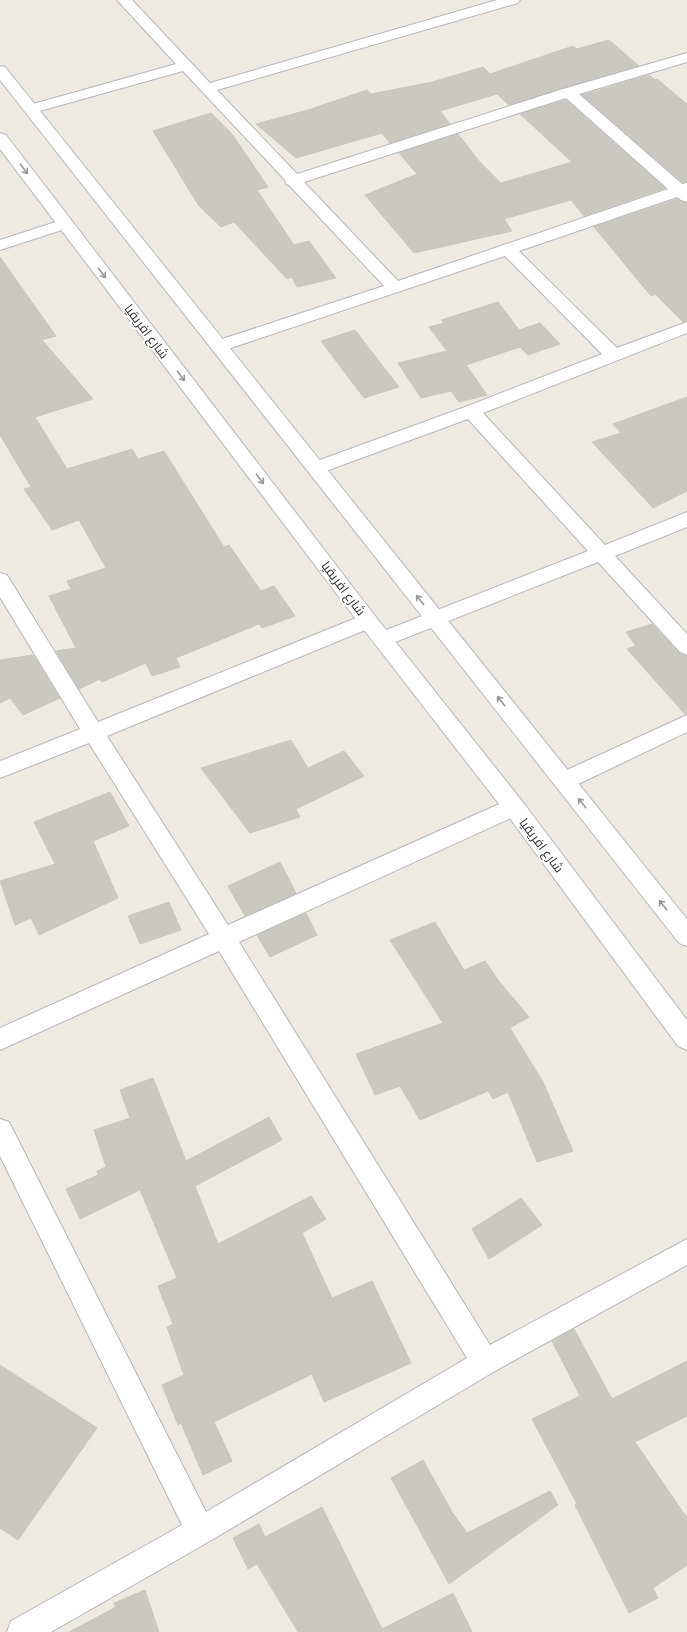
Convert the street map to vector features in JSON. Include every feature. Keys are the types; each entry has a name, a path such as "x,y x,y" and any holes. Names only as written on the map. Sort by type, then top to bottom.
{"street":[{"path":"126,2 143,0"},
{"path":"208,88 513,0"},
{"path":"126,2 185,66 208,88 292,181 395,288"},
{"path":"292,181 568,92 687,57"},
{"path":"31,109 185,66"},
{"path":"0,70 687,936"},
{"path":"568,92 685,192"},
{"name":"شارع افريقيا","path":"0,138 368,621 514,807 687,1039"},
{"path":"219,346 685,192"},
{"path":"0,245 66,224"},
{"path":"508,250 614,355"},
{"path":"316,468 471,411 687,327"},
{"path":"471,411 687,648"},
{"path":"383,639 434,618 601,555 687,519"},
{"path":"0,580 93,732 224,938 485,1362"},
{"path":"0,770 368,621"},
{"path":"564,781 687,723"},
{"path":"0,1039 514,807"},
{"path":"0,1130 200,1531"},
{"path":"22,1632 200,1531 485,1362 687,1251"}],"building":[{"path":"609,40 639,66 509,105 497,94 440,111 450,124 390,143 382,133 296,158 256,124 308,110 367,90 371,94 432,82 483,67 490,74 573,46 577,49"},
{"path":"649,75 655,80 657,79 687,104 687,182 682,182 582,95"},
{"path":"566,100 665,188 584,216 571,200 504,219 512,231 414,253 365,195 417,174 399,153 458,134 479,161 501,183 572,162 520,114"},
{"path":"211,113 232,134 268,187 257,190 294,245 309,241 336,278 297,287 292,277 287,279 234,222 221,227 199,206 153,131"},
{"path":"677,199 687,203 687,321 683,322 656,294 651,296 594,227"},
{"path":"0,257 56,336 42,340 93,399 35,417 67,469 132,449 138,459 164,451 224,547 229,545 261,591 274,586 295,616 262,628 259,624 176,658 180,667 152,676 146,663 102,682 100,679 79,689 56,651 76,648 49,596 71,589 67,581 106,568 79,520 52,530 24,489 31,487 0,435"},
{"path":"498,302 519,330 540,323 560,344 528,355 520,347 466,365 487,395 459,402 451,391 421,398 398,363 447,351 429,327 444,323 441,320"},
{"path":"355,330 399,387 364,398 321,341"},
{"path":"687,397 687,491 653,508 592,442 621,433 613,424"},
{"path":"652,624 679,653 687,656 687,714 685,714 627,649 636,646 626,632"},
{"path":"33,655 60,698 23,715 10,698 0,703 0,660"},
{"path":"291,740 308,768 344,751 364,776 296,809 300,817 250,833 201,768"},
{"path":"110,792 129,826 93,841 118,898 39,935 31,918 15,925 0,881 55,864 34,822"},
{"path":"280,862 296,893 245,916 228,886"},
{"path":"169,902 181,930 140,944 128,916"},
{"path":"306,913 317,935 270,957 257,935"},
{"path":"435,922 464,970 485,961 498,980 529,1017 510,1028 543,1082 573,1151 537,1162 508,1092 493,1099 488,1091 420,1120 400,1086 375,1095 356,1054 443,1023 390,940"},
{"path":"153,1078 186,1161 269,1117 282,1140 195,1186 218,1244 311,1196 326,1219 302,1233 332,1298 372,1281 411,1363 324,1402 312,1374 214,1422 232,1461 203,1475 181,1423 178,1425 162,1385 184,1375 167,1327 173,1324 158,1286 177,1278 140,1190 80,1219 66,1189 98,1175 97,1171 106,1167 94,1130 130,1118 120,1090"},
{"path":"521,1198 542,1225 489,1259 472,1229"},
{"path":"574,1329 612,1399 687,1361 687,1416 635,1442 687,1518 687,1565 653,1588 658,1598 629,1613 575,1505 577,1504 532,1419 580,1396 552,1341"},
{"path":"0,1365 97,1428 18,1540 0,1528"},
{"path":"423,1460 452,1512 467,1533 550,1491 558,1505 449,1584 391,1478"},
{"path":"322,1507 382,1629 453,1593 472,1632 298,1632 257,1564 248,1569 233,1538 259,1524 265,1537"},
{"path":"145,1590 159,1632 69,1632 116,1607 114,1603"}]}
